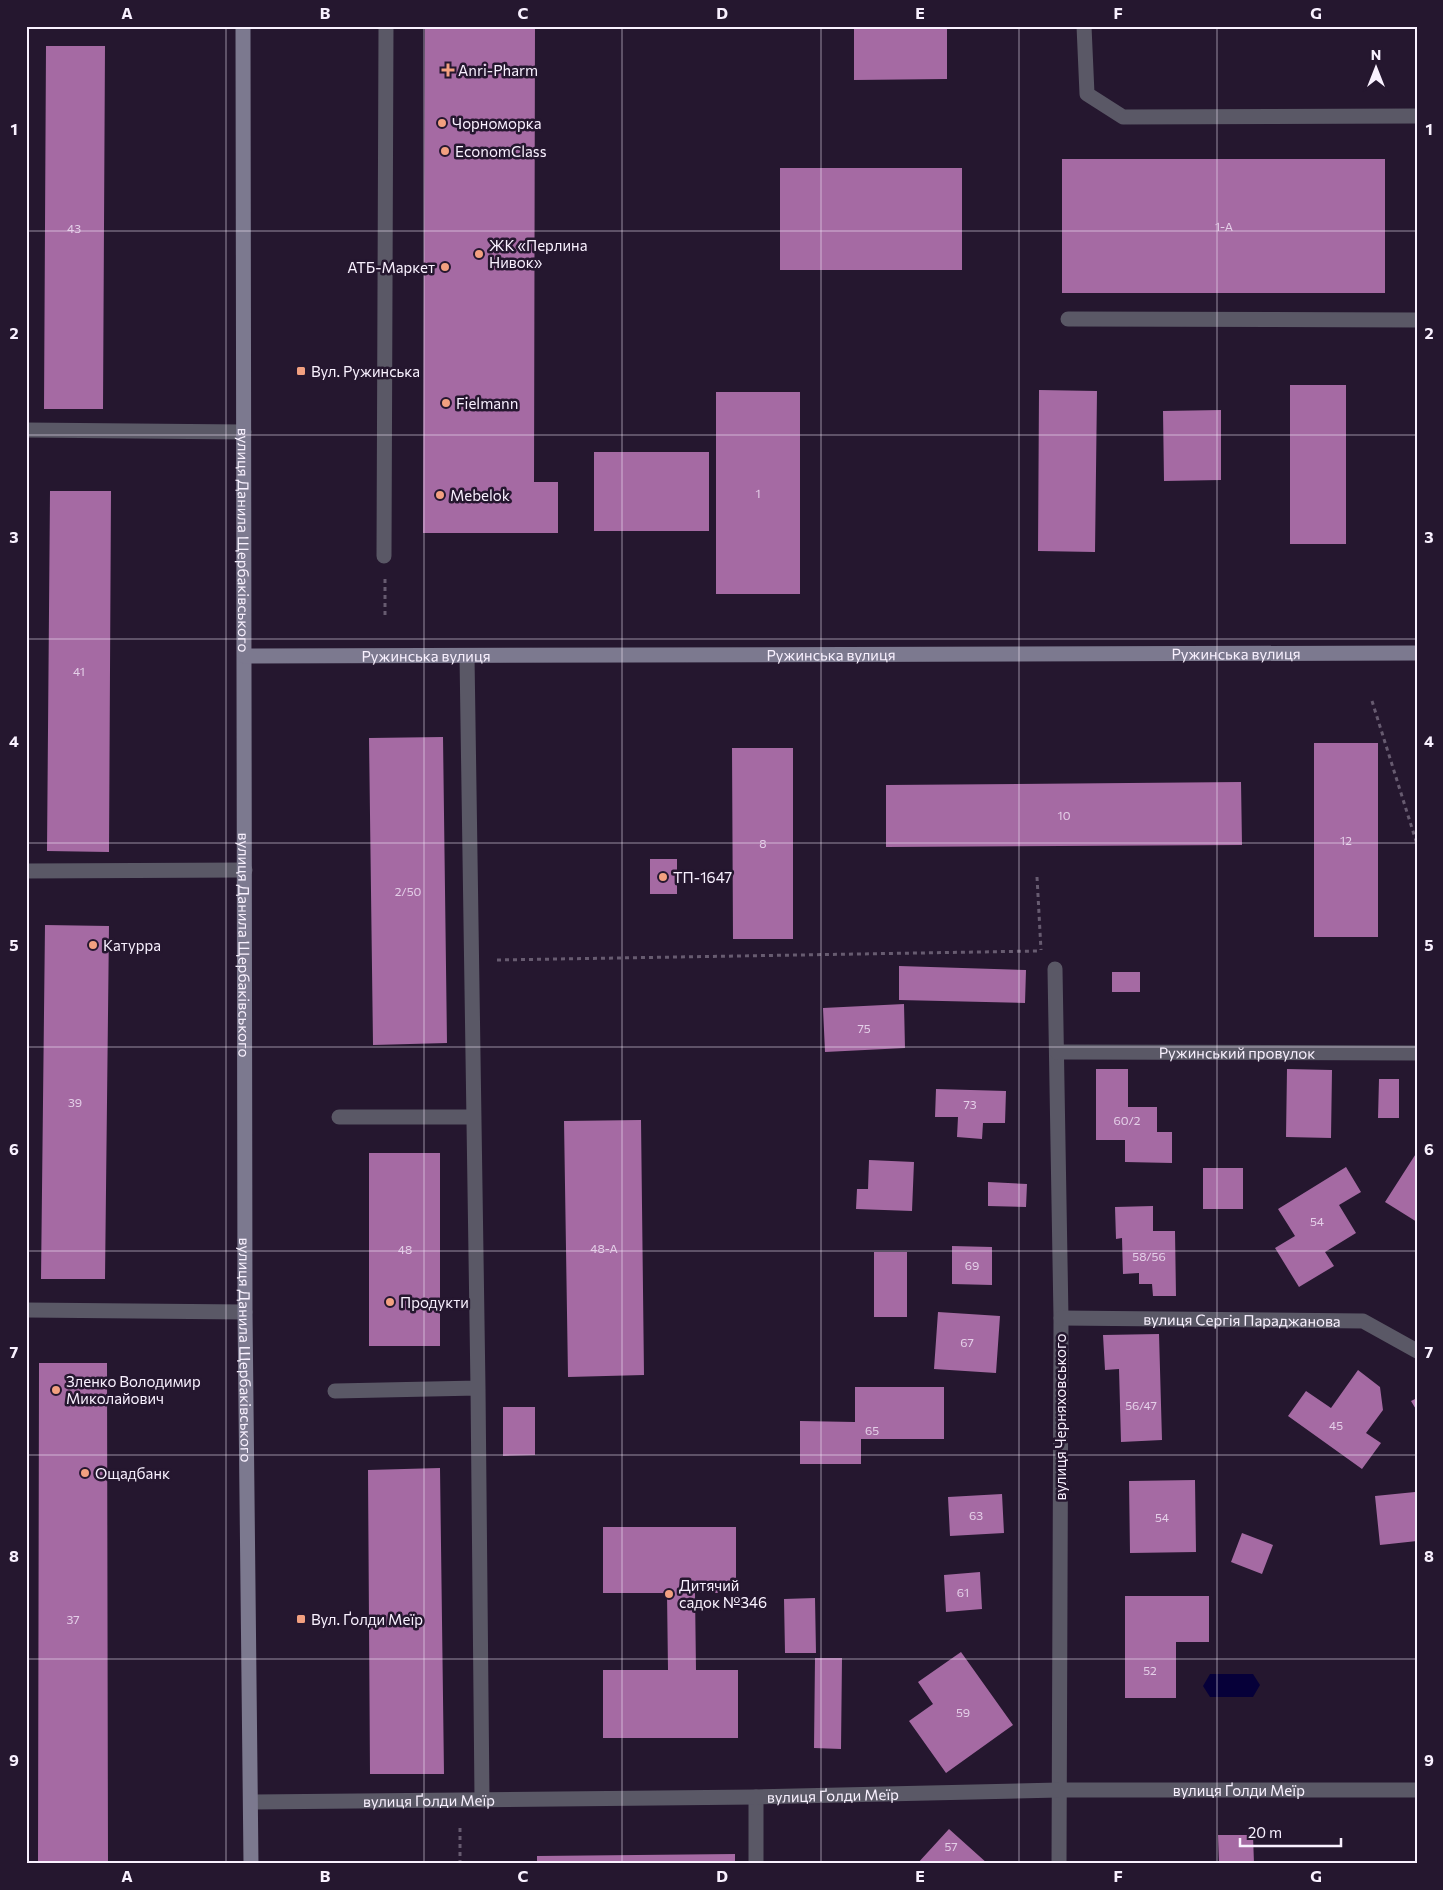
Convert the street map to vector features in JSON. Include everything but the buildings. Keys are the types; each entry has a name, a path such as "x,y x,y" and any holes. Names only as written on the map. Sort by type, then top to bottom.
{"main road":[{"name":"вулиця Данила Щербаківського","path":"243,26 245,1312 251,1864"},
{"name":"Ружинська вулиця","path":"245,656 1417,653"}],"street":[{"path":"384,556 386,26"},
{"path":"1084,26 1087,94 1123,117 1417,116"},
{"path":"1068,319 1417,320"},
{"path":"26,430 244,432"},
{"path":"467,656 482,1799"},
{"path":"26,871 245,870"},
{"name":"вулиця Черняховського","path":"1055,970 1060,1318 1059,1864"},
{"name":"Ружинський провулок","path":"1057,1052 1417,1053"},
{"path":"339,1117 474,1117"},
{"path":"26,1310 245,1312"},
{"name":"вулиця Сергія Параджанова","path":"1060,1318 1362,1321 1417,1351"},
{"path":"335,1391 478,1388"},
{"name":"вулиця Ґолди Меїр","path":"251,1802 1060,1790 1417,1790"},
{"path":"756,1796 756,1864"}],"path":[{"path":"384,556 385,618"},
{"path":"1372,701 1417,844"},
{"path":"1037,876 1041,951 1055,970"},
{"path":"472,960 1041,951"},
{"path":"460,1799 460,1864"}],"shaded area":[{"path":"1210,1674 1253,1674 1260,1685 1253,1697 1210,1697 1203,1686"}],"place":[{"name":"Anri-Pharm","path":"448,70"},
{"name":"Чорноморка","path":"442,123"},
{"name":"EconomClass","path":"445,151"},
{"name":"ЖК «Перлина Нивок»","path":"479,254"},
{"name":"АТБ-Маркет","path":"445,267"},
{"name":"Вул. Ружинська","path":"301,371"},
{"name":"Fielmann","path":"446,403"},
{"name":"Mebelok","path":"440,495"},
{"name":"ТП-1647","path":"663,877"},
{"name":"Катурра","path":"93,945"},
{"name":"Продукти","path":"390,1302"},
{"name":"Зленко Володимир Миколайович","path":"56,1390"},
{"name":"Ощадбанк","path":"85,1473"},
{"name":"Дитячий садок №346","path":"669,1594"},
{"name":"Вул. Ґолди Меїр","path":"301,1619"}]}
